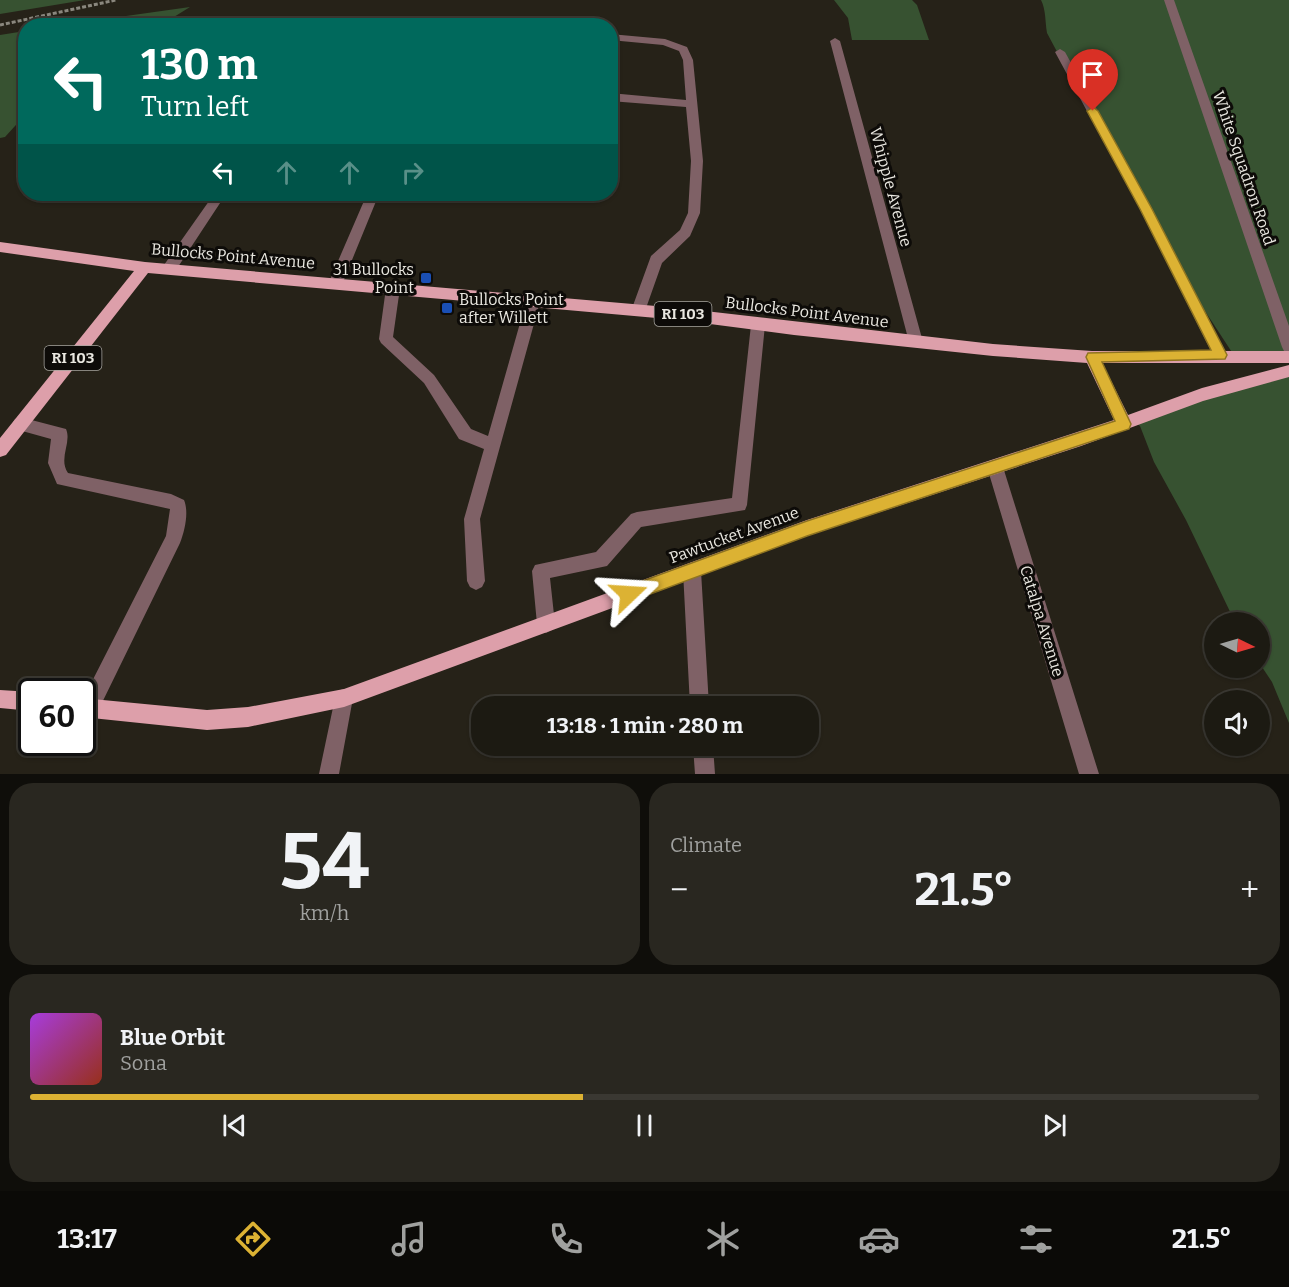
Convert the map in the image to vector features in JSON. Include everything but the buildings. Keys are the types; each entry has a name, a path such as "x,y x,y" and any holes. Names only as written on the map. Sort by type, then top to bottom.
{"main road":[{"name":"Bullocks Point Avenue","path":"0,248 146,267 336,282 638,311 916,342 1092,357 1220,355 1289,350"},
{"name":"RI 103","path":"0,450 146,267"},
{"path":"1092,357 1124,424"},
{"name":"Pawtucket Avenue","path":"96,709 207,720 248,717 344,698 807,528 1124,424 1236,384 1289,371"},
{"path":"0,699 18,701"}],"street":[{"name":"White Squadron Road","path":"1169,0 1289,350"},
{"path":"618,38 665,42 683,49 688,60 697,161 694,213 685,233 656,260 648,277 638,311"},
{"name":"Whipple Avenue","path":"835,41 916,342"},
{"path":"1060,52 1146,209 1220,355"},
{"path":"618,98 692,104"},
{"path":"169,269 215,201"},
{"path":"336,282 370,201"},
{"path":"393,288 386,339 429,379 465,434 493,445"},
{"path":"476,581 472,519 533,302"},
{"path":"546,624 541,571 601,560 637,520 739,505 758,325"},
{"path":"21,424 60,434 55,461 57,472 63,479 178,505 174,537 96,689"},
{"name":"Catalpa Avenue","path":"995,467 1089,774"},
{"path":"692,571 699,696"},
{"path":"329,774 344,698"},
{"path":"704,756 705,774"}],"path":[{"path":"32,18 116,0"},
{"path":"0,25 18,21"}],"green space":[{"path":"0,0 85,0 0,14"},
{"path":"834,0 912,0 917,5 929,40 852,40 848,18"},
{"path":"1041,0 1289,0 1289,362 1237,360 1171,259 1126,181 1047,33"},
{"path":"190,7 172,18 112,18"},
{"path":"18,32 18,123 5,137 0,138 0,35"},
{"path":"1289,374 1289,723 1269,678 1270,612 1230,612 1186,520 1154,462 1140,426 1136,423 1186,402"}],"place":[{"name":"31 Bullocks Point","path":"426,278"},
{"name":"Bullocks Point after Willett","path":"447,308"}],"route":[{"path":"629,594 807,528 1124,424 1092,357 1220,355 1093,111"}]}
